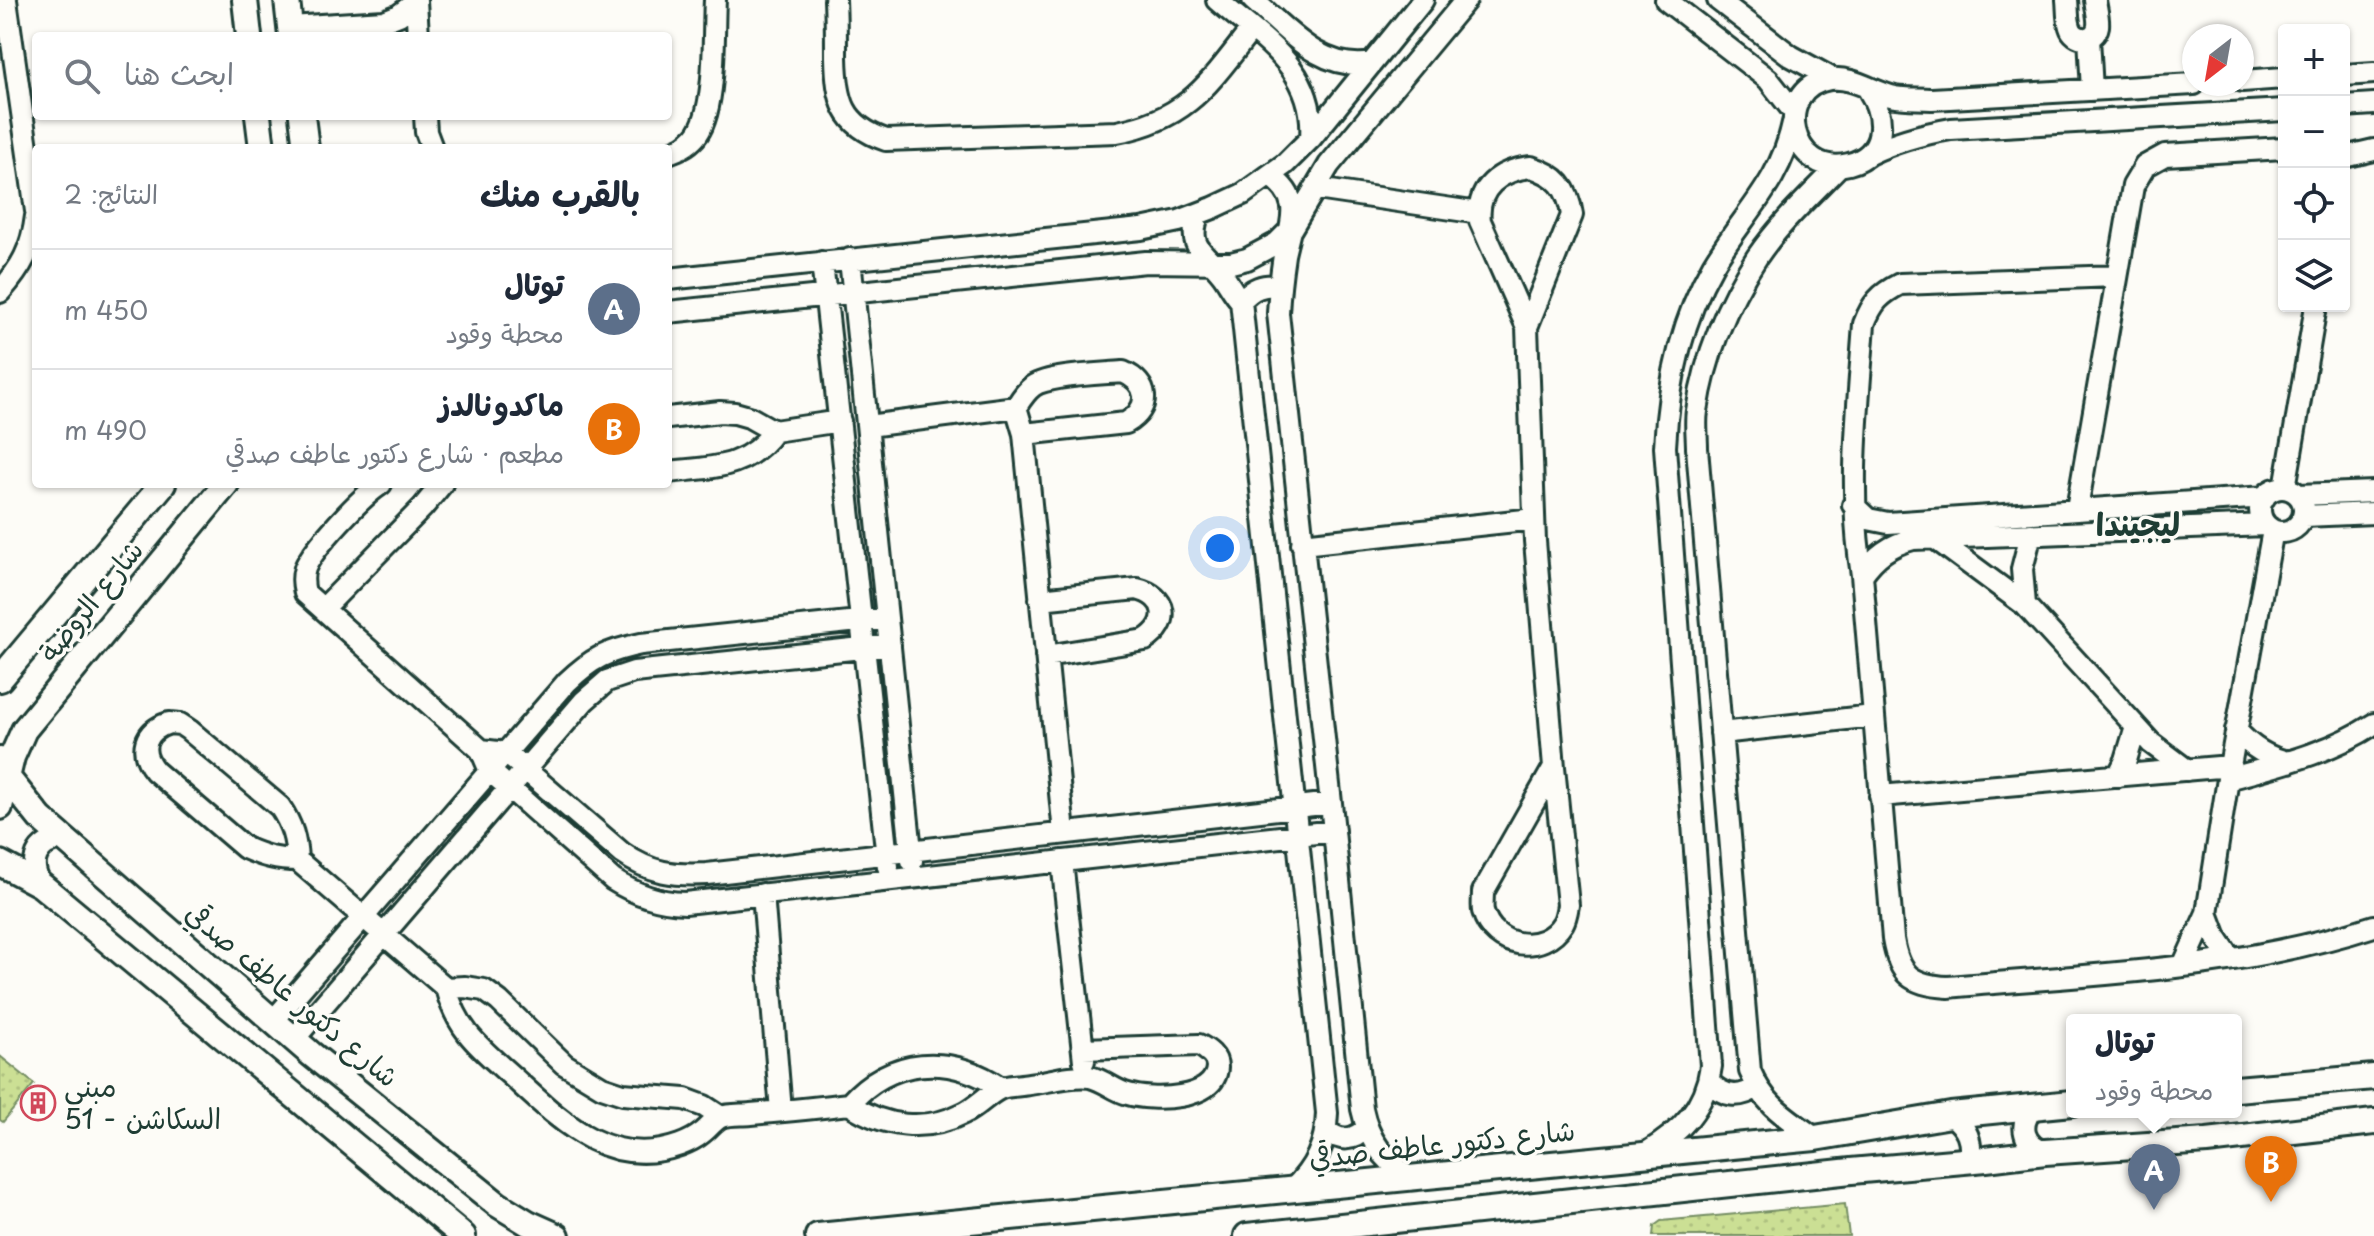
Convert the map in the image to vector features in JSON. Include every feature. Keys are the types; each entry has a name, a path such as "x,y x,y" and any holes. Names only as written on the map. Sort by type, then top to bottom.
{"street":[{"path":"6,0 27,88 32,158"},
{"path":"245,0 249,32"},
{"path":"287,0 291,31 384,21 399,15 416,1"},
{"path":"672,152 684,148 697,136 706,120 715,0"},
{"path":"835,0 839,96 845,111 856,125 870,134 894,140 1117,132 1149,124 1193,100 1251,30"},
{"path":"1217,0 1293,69 1307,95 1311,138"},
{"path":"1253,0 1310,49 1333,62 1346,65 1372,63"},
{"path":"672,279 1141,229 1198,215 1243,194 1270,176 1311,138 1423,0"},
{"path":"672,312 1146,262 1214,264 1239,261 1263,252 1291,229 1329,165 1466,0"},
{"path":"1666,0 1768,79 1794,118 1800,145 1817,160 1839,166 1853,163 1892,143 1951,129 2278,110"},
{"path":"1718,0 1791,56 1833,79 1852,81 1896,97 1932,99 2182,85"},
{"path":"2067,0 2070,27 2073,34 2080,38 2089,38 2095,33 2098,25 2095,0"},
{"path":"416,1 418,32"},
{"path":"1273,48 1288,30"},
{"path":"2089,38 2092,90"},
{"path":"2350,75 2374,73"},
{"path":"2254,80 2278,78"},
{"path":"1646,1153 1687,1123 1701,1103 1709,1081 1710,1050 1665,447 1674,365 1690,313 1714,264 1775,175 1806,92 1814,85 1833,79"},
{"path":"1865,156 1879,136 1881,124 1880,112 1868,89"},
{"path":"2350,106 2374,104"},
{"path":"258,120 262,144"},
{"path":"302,120 306,144"},
{"path":"425,120 430,144"},
{"path":"2077,509 2133,186 2145,166 2165,155 2278,148"},
{"path":"2350,156 2374,150"},
{"path":"1815,1138 1771,1106 1750,1071 1697,448 1697,413 1716,339 1742,283 1787,220 1839,166"},
{"path":"1527,327 1572,215 1569,198 1561,183 1548,172 1531,167 1514,169 1499,177 1481,199 1479,213 1527,327 1534,519 1568,905 1564,922 1553,935 1537,943 1519,945 1502,938 1490,926 1483,910 1483,892 1554,767"},
{"path":"1270,176 1281,183 1293,206 1279,286 1278,313 1362,1109 1366,1128 1383,1155 1409,1178"},
{"path":"1317,189 1479,213"},
{"path":"1198,215 1194,237 1204,258 1214,264 1241,301 1327,1113 1323,1147 1306,1177 1292,1190"},
{"path":"0,292 23,264 32,242"},
{"path":"850,259 914,877"},
{"path":"822,262 889,880"},
{"path":"2116,276 1900,284 1883,292 1871,306 1864,324 1853,505 1896,959 1909,976 1927,986 1948,987 2183,966 2294,948 2374,926"},
{"path":"1241,301 1257,287 1279,286"},
{"path":"1853,505 1868,519 1919,532 2031,534 2270,528 2280,532 2295,529 2305,509 2292,492 2315,312"},
{"path":"1024,434 1126,423 1143,408 1141,385 1133,376 1123,372 1047,380 1034,385 1016,407 1024,434 1064,833"},
{"path":"868,426 1016,407"},
{"path":"672,418 735,413 774,431 840,421"},
{"path":"672,472 725,466 740,461 765,444 774,431"},
{"name":"شارع الروضة","path":"2,672 160,488"},
{"name":"شارع الروضة","path":"0,807 4,769 24,730 223,488"},
{"path":"376,488 355,506 315,553 304,571 305,593 481,750 490,771 613,880 638,894 666,902 685,903 1334,831"},
{"path":"323,609 439,488"},
{"path":"2183,966 2207,913 2270,528 2260,511 2265,497 2271,491 2374,492"},
{"path":"1862,575 1871,561 1885,550 1919,532 2077,509 2265,497"},
{"path":"2304,516 2374,513"},
{"path":"1302,544 1534,519"},
{"path":"1919,532 2025,605 2151,743 2187,770"},
{"path":"2025,605 2022,569 2031,534"},
{"path":"1040,599 1137,589 1149,592 1158,599 1163,611 1162,623 1156,633 1145,640 1046,656"},
{"path":"273,1021 567,682 594,658 609,651 641,644 887,618"},
{"path":"294,1039 596,689 620,675 890,645"},
{"path":"1721,733 1873,716"},
{"path":"297,860 291,823 280,807 180,724 159,726 151,733 146,742 148,763 165,779 245,848 279,860 297,860 446,988 451,1008 461,1027 555,1115 578,1133 605,1146 634,1153 658,1151 682,1144 699,1136 721,1117 849,1104 883,1122 924,1125 964,1113 1001,1088 1086,1077 1118,1091 1145,1097 1196,1094 1213,1080 1217,1069 1209,1050 1199,1045 1083,1049"},
{"path":"1880,796 2187,770 2229,773 2289,762 2335,745 2374,724"},
{"path":"2118,776 2136,727"},
{"path":"2236,730 2260,752 2289,762"},
{"path":"481,750 506,753 622,853 636,863 661,873 707,874 1331,803"},
{"name":"شارع دكتور عاطف صدقي","path":"4,769 40,818 62,839 294,1039 497,1204 557,1236"},
{"path":"41,885 35,876 37,855 43,846 62,839"},
{"path":"1062,861 1086,1077"},
{"path":"0,863 41,885 463,1236"},
{"path":"763,894 781,1111"},
{"path":"2207,913 2216,937 2231,959"},
{"path":"446,988 484,990 564,1064 602,1087 623,1094 685,1099 721,1117"},
{"path":"849,1104 862,1089 879,1077 899,1069 920,1066 964,1068 1001,1088"},
{"path":"2242,1088 2374,1077"},
{"path":"1709,1081 1731,1095 1749,1092 1757,1087"},
{"name":"شارع دكتور عاطف صدقي","path":"829,1235 908,1231 1237,1193 1815,1138 1951,1115 2066,1104"},
{"path":"2033,1108 2027,1114 2024,1130 2030,1145 2045,1152"},
{"path":"1951,1115 1966,1130 1970,1140 1969,1161"},
{"path":"1247,1236 1851,1171 2045,1152 2207,1141 2374,1122"},
{"path":"1326,1130 1347,1139 1361,1134 1366,1128"}],"green space":[{"path":"0,1056 34,1084 3,1122 0,1120"},
{"path":"1845,1204 1849,1236 1653,1236 1654,1226 1661,1221"}],"place":[{"name":"مبنى السكاشن - 51","path":"38,1103"},
{"name":"ماكدونالدز","path":"2271,1202"},
{"name":"توتال","path":"2154,1210"}],"district":[{"name":"ليجيندا","path":"2138,525"}]}
